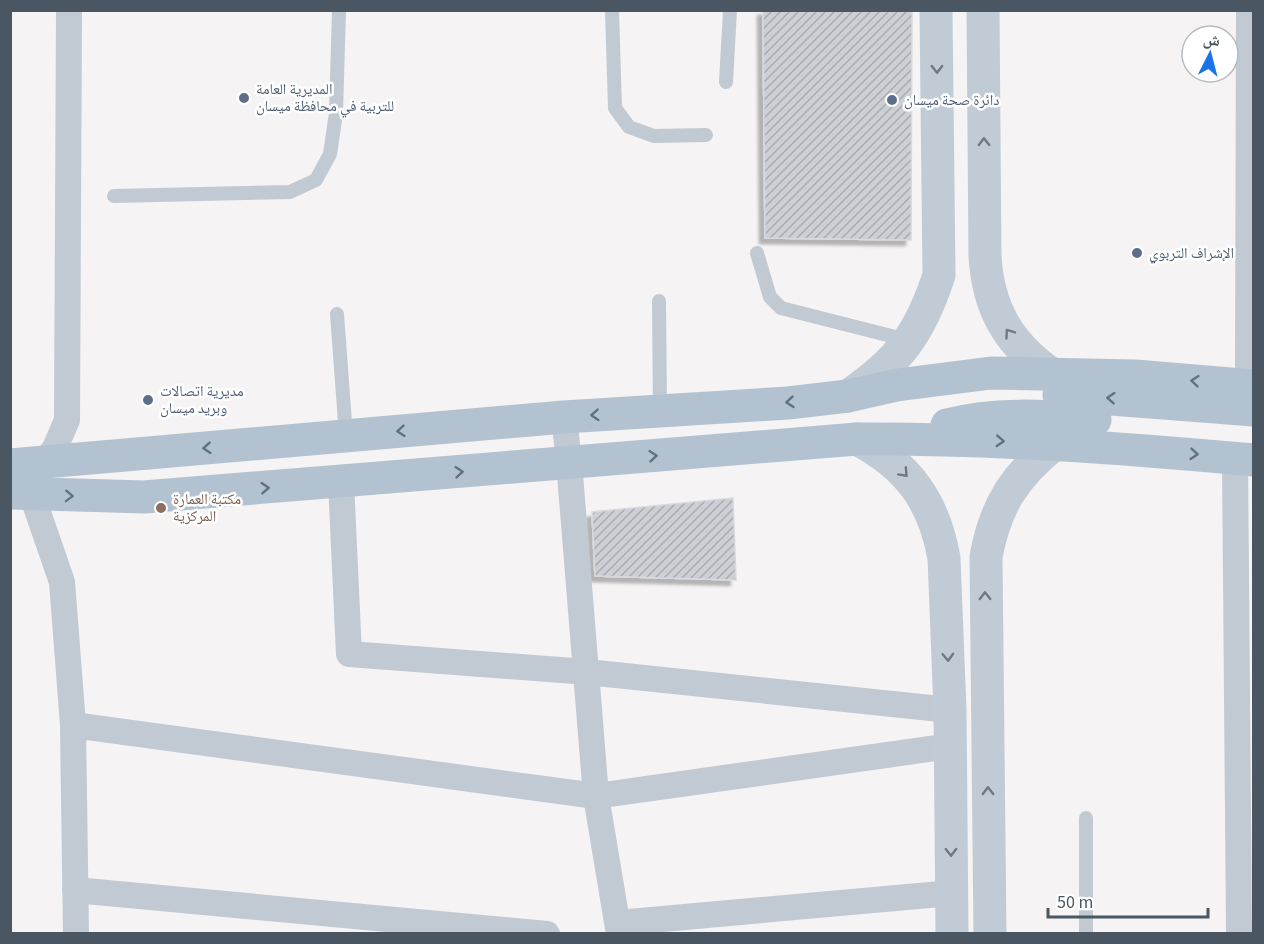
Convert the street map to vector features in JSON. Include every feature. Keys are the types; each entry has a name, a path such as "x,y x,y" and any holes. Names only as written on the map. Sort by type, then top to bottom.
{"main road":[{"path":"10,465 564,417 788,403 848,396 911,398 998,392 1247,450"},
{"path":"18,498 144,497 857,439 899,439 1056,407 1253,394"},
{"path":"10,448 45,462"}],"street":[{"path":"45,462 55,448 67,420 69,10"},
{"path":"848,396 882,371 909,341 929,305 939,275 936,10"},
{"path":"983,10 986,274 995,308 1056,407 1027,468 1010,491 996,517 986,557 990,933"},
{"path":"1249,10 1248,369 1253,394"},
{"path":"939,275 986,274"},
{"path":"564,417 596,796 619,928 952,893"},
{"path":"857,439 890,459 917,487 935,521 944,558 950,710 952,933"},
{"path":"1239,933 1247,450"},
{"path":"341,482 349,654 587,672 950,710"},
{"path":"18,498 62,582 73,725 75,933"},
{"path":"944,558 986,557"},
{"path":"73,725 596,796 950,746"},
{"path":"75,890 507,932 547,933"}],"lane":[{"path":"114,196 290,192 316,180 330,154 334,123 339,10"},
{"path":"612,10 615,108 629,127 654,136 706,135"},
{"path":"726,82 730,10"},
{"path":"757,254 770,297 781,308 909,341"},
{"path":"659,301 660,411"},
{"path":"338,314 346,436"},
{"path":"1086,818 1086,933"}],"building":[{"name":"دائرة صحة ميسان","path":"763,10 912,10 911,240 765,238"},
{"path":"733,498 736,580 595,576 592,512"}],"place":[{"name":"المديرية العامة للتربية في محافظة ميسان","path":"244,98"},
{"name":"دائرة صحة ميسان","path":"892,100"},
{"name":"الإشراف التربوي","path":"1137,253"},
{"name":"مديرية اتصالات وبريد ميسان","path":"148,400"},
{"name":"مكتبة العمارة المركزية","path":"161,508"}]}
